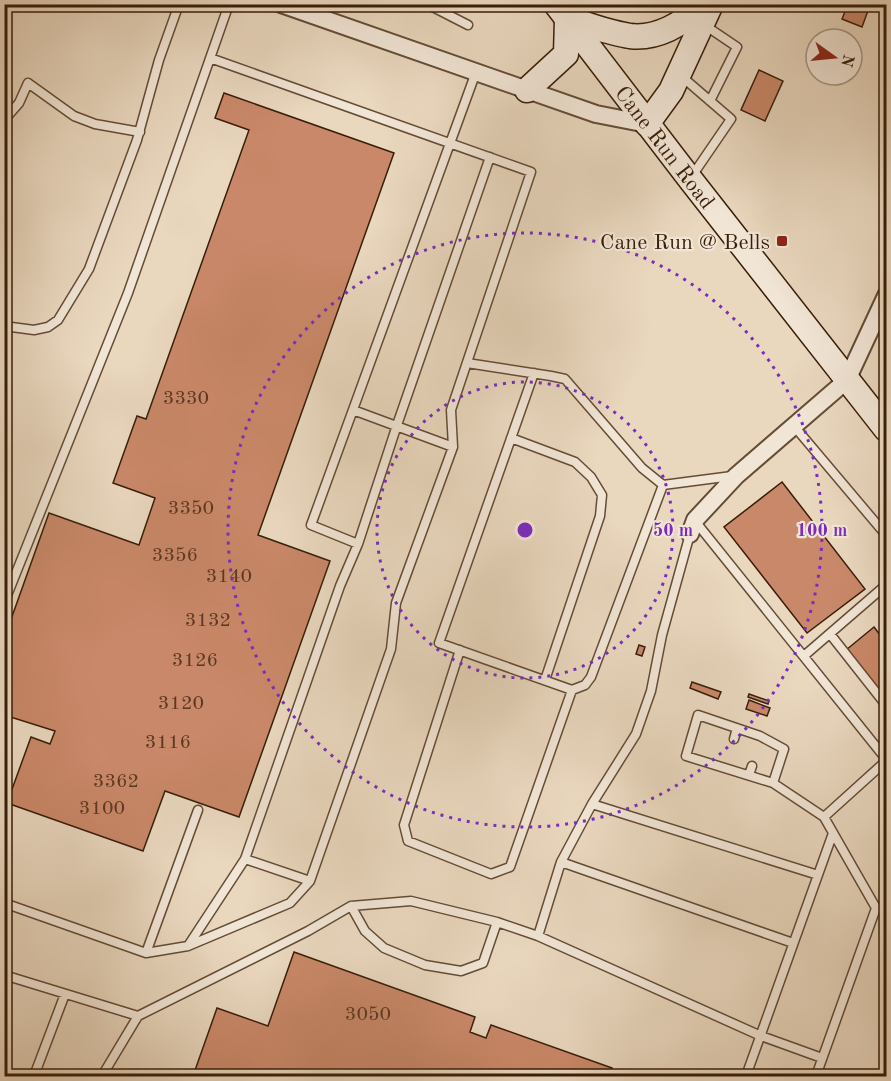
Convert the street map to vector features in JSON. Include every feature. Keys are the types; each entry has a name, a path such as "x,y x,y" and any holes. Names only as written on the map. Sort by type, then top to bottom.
{"main road":[{"path":"527,90 566,54 561,12 631,36 662,32 691,15 704,11"},
{"path":"647,124 671,91 704,11"},
{"name":"Cane Run Road","path":"561,12 886,429"}],"street":[{"path":"281,4 596,114 647,124"},
{"path":"692,527 736,476 847,380 886,296"}],"lane":[{"path":"4,326 34,330 48,327 58,320 70,304 89,269 140,132 159,60 179,4"},
{"path":"4,603 128,293 229,4"},
{"path":"427,4 468,26"},
{"path":"704,11 737,47 710,101"},
{"path":"4,903 146,953 188,946 290,903 310,881 391,648 396,603 453,447 451,410 531,172 210,58"},
{"path":"358,544 311,525 476,72"},
{"path":"679,74 731,119 690,179"},
{"path":"4,120 20,103 28,83 74,116 95,124 140,132"},
{"path":"188,946 245,858 340,586 358,544 490,157"},
{"path":"467,363 566,380 642,468 663,485 736,476"},
{"path":"534,373 439,643 572,690 585,686 591,677 663,485"},
{"path":"353,410 453,447"},
{"path":"794,426 886,535"},
{"path":"511,438 574,462 591,477 602,495 600,516 545,680"},
{"path":"692,527 805,655 886,760 824,818"},
{"path":"538,936 561,862 592,804 636,734 648,702 662,635 692,527"},
{"path":"805,655 886,585"},
{"path":"830,634 886,705"},
{"path":"460,650 404,825 408,841 491,874 510,867 572,690"},
{"path":"773,783 784,749 760,736 698,715 686,756 750,771 773,783 824,818 876,909 816,1077"},
{"path":"734,739 737,728"},
{"path":"757,746 760,736"},
{"path":"592,804 818,875"},
{"path":"146,953 198,810"},
{"path":"746,1077 832,833"},
{"path":"245,858 310,881"},
{"path":"561,862 794,944"},
{"path":"102,1077 138,1016 308,931 351,906 411,901 497,922 538,936 761,1036 822,1058"},
{"path":"351,906 365,932 384,948 425,965 461,971 483,963 497,922"},
{"path":"5,976 138,1016"},
{"path":"34,1077 65,994"}],"building":[{"path":"4,4 11,4 4,23"},
{"path":"848,4 859,4 869,8 862,27 842,19"},
{"path":"759,70 783,81 765,121 741,110"},
{"path":"224,93 394,153 258,535 330,561 239,817 165,791 143,851 7,803 31,737 50,744 55,731 4,715 4,639 49,513 139,545 155,498 113,483 137,416 146,419 249,130 215,118"},
{"path":"782,482 865,589 807,633 724,527"},
{"path":"874,627 886,643 886,700 846,650"},
{"path":"639,645 645,647 642,656 636,654"},
{"path":"692,682 721,692 718,699 690,688"},
{"path":"749,694 769,701 768,704 748,697"},
{"path":"749,700 770,708 767,716 746,709"},
{"path":"294,952 475,1017 470,1032 486,1038 491,1025 612,1068 610,1073 620,1076 193,1076 217,1008 268,1026"}],"place":[{"name":"Cane Run @ Bells","path":"782,241"}]}
